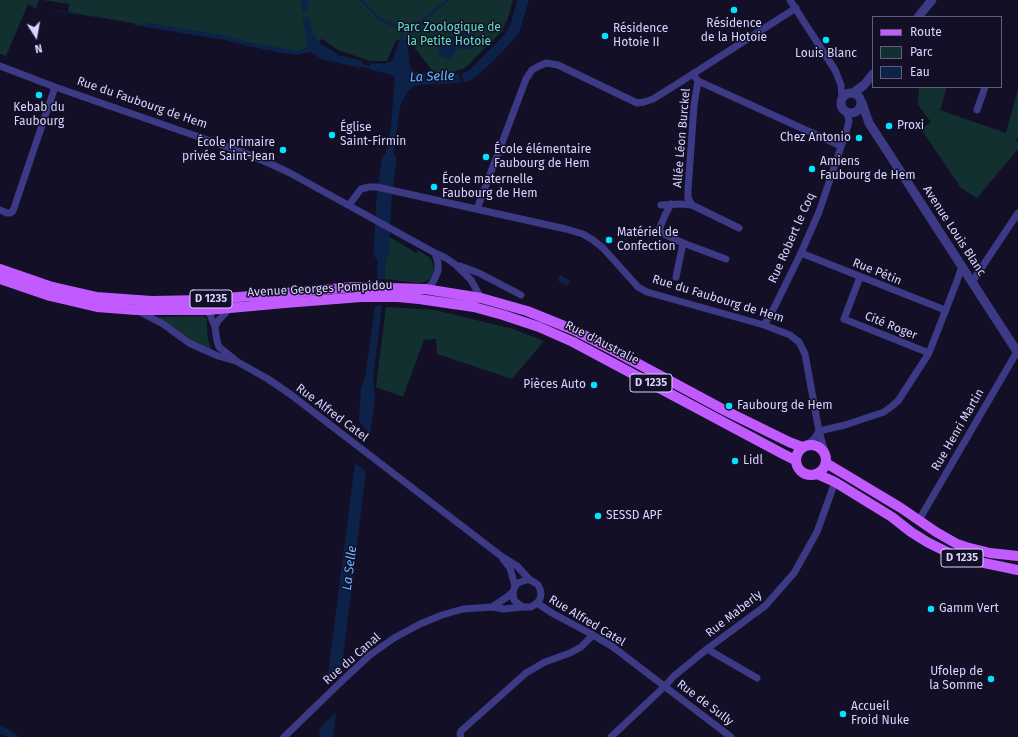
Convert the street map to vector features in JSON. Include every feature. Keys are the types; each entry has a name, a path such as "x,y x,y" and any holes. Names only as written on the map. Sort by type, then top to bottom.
{"main road":[{"name":"Avenue Georges Pompidou","path":"0,269 52,287 96,297 230,308 361,297 398,297 452,303"},
{"name":"Avenue Georges Pompidou","path":"0,279 50,296 97,307 136,310 206,305 354,287 425,289 448,292"},
{"name":"Rue d'Australie","path":"448,292 481,298 527,311 574,330 726,411 789,442 805,446"},
{"name":"Rue d'Australie","path":"452,303 474,307 540,327 572,342 796,460"},
{"path":"812,444 822,448 825,457 824,467 821,471 817,474 808,475 804,474 798,468 796,460 798,450 812,444"},
{"name":"D 1235","path":"825,457 956,544 990,553 1018,556"},
{"name":"D 1235","path":"817,474 835,482 892,517 916,535 947,552 965,559 1018,570"}],"street":[{"name":"Avenue Louis Blanc","path":"790,0 836,70 841,85 853,97 1018,352"},
{"path":"920,16 932,0"},
{"path":"477,209 526,79 532,70 546,63 558,65 637,103 644,102 653,99 796,8"},
{"name":"Rue du Faubourg de Hem","path":"1,68 262,160 290,173 349,205 361,189 377,187 566,229 582,234 604,248 638,287 647,292 764,325 790,335 799,342 804,354 825,457"},
{"name":"Allée Léon Burckel","path":"692,205 688,198 688,190 694,105 698,81 693,74"},
{"path":"853,97 860,109 851,113 844,110 841,106 841,102 853,97 872,75"},
{"path":"698,81 841,146"},
{"path":"0,210 7,213 13,211 55,87"},
{"path":"977,110 985,88"},
{"name":"Avenue Louis Blanc","path":"851,113 869,123"},
{"name":"Rue Robert le Coq","path":"764,325 801,253 819,212 851,113"},
{"path":"671,204 659,230 662,233 683,243 726,259"},
{"path":"349,205 446,258 456,265 472,280 481,298"},
{"name":"Allée Léon Burckel","path":"661,205 692,205 739,228"},
{"path":"972,282 1018,213"},
{"path":"676,277 683,243"},
{"path":"425,289 431,285 438,271 438,263 435,253"},
{"name":"Rue Pétin","path":"801,253 945,310"},
{"path":"456,265 480,273 521,295"},
{"path":"805,446 814,439 819,431 845,426 884,412 898,401 929,353 962,266"},
{"name":"Cité Roger","path":"860,276 844,319 929,353"},
{"path":"206,305 215,327 219,347 236,361"},
{"path":"215,327 218,321 230,308"},
{"name":"Rue Alfred Catel","path":"136,310 163,324 189,343 218,356 236,361 268,379 290,394 501,556 517,566 530,580"},
{"name":"Rue Henri Martin","path":"919,520 1018,352"},
{"name":"Rue Maberly","path":"611,737 674,676 765,606 794,573 817,532 835,482"},
{"name":"Rue Alfred Catel","path":"501,556 510,568 514,589"},
{"path":"530,580 538,585 541,594 540,599 531,607 523,607 514,600 514,589 522,581 530,580"},
{"name":"Rue du Canal","path":"492,607 507,598 514,589"},
{"name":"Rue Alfred Catel","path":"537,603 613,647 665,686"},
{"name":"Rue du Canal","path":"284,737 370,655 394,638 442,614 463,609 492,607 504,609 523,607"},
{"path":"461,737 461,731 526,673 545,662 570,653 581,647 593,635"},
{"path":"710,647 757,678"},
{"name":"Rue de Sully","path":"665,686 731,737"}],"green space":[{"path":"0,0 39,0 36,9 28,4 6,56 0,54"},
{"name":"Parc Zoologique de la Petite Hotoie","path":"42,0 513,0 508,18 501,32 465,68 453,72 433,72 409,40 396,40 387,61 370,61 338,50 322,39 298,52 68,12 69,4"},
{"path":"919,88 947,88 940,110 1006,133 1018,89 1018,137 1016,141 1018,143 1018,149 977,198 961,188 921,129 931,122 918,105"},
{"path":"388,236 416,253 418,250 429,257 434,268 430,279 419,283 384,279"},
{"path":"386,307 435,310 513,329 544,341 512,379 437,354 436,339 424,340 403,397 376,387"},
{"path":"203,316 207,319 210,348 188,340 161,321 159,317"}],"water":[{"path":"301,0 307,0 308,11 303,12"},
{"path":"517,0 529,0 519,33 488,66 471,80 464,83 462,73 472,68 505,34 511,23"},
{"path":"55,10 133,23 55,11"},
{"path":"303,17 309,17 313,34 320,43 339,55 362,61 360,68 321,59 311,52 297,55 283,53 224,40 134,25 134,23 225,38 246,44 294,52 304,49 307,45"},
{"path":"467,32 471,33 475,37 476,41 472,49 456,51 454,55 447,59 440,56 438,49 447,38"},
{"path":"400,39 407,40 410,67 414,72 436,73 435,84 414,86 407,93 401,103 390,181 381,179 391,127 395,76 369,69 370,64 385,64 392,61"},
{"path":"439,73 459,74 461,83 437,84"},
{"path":"379,195 389,197 388,219 378,213"},
{"path":"377,230 388,236 384,279 377,279"},
{"path":"560,275 570,281 567,286 557,280"},
{"path":"375,306 382,306 373,379 375,399 370,435 359,421 361,388 365,378"},
{"path":"355,463 366,471 342,666 327,681"},
{"path":"336,712 333,737 319,737 320,728"},
{"path":"0,726 8,729 20,737 8,737 0,734"}],"waterway":[{"path":"361,0 381,20 402,29 402,41"},
{"path":"402,29 423,20 448,0"},
{"path":"147,24 221,36 246,43 297,52"},
{"path":"358,64 371,68"},
{"name":"La Selle","path":"381,253 384,199 389,160"}],"place":[{"name":"Résidence de la Hotoie","path":"734,10"},
{"name":"Résidence Hotoie II","path":"605,36"},
{"name":"Louis Blanc","path":"826,40"},
{"name":"Kebab du Faubourg","path":"39,95"},
{"name":"Proxi","path":"889,126"},
{"name":"Église Saint-Firmin","path":"332,135"},
{"name":"Chez Antonio","path":"859,138"},
{"name":"École primaire privée Saint-Jean","path":"283,150"},
{"name":"École élémentaire Faubourg de Hem","path":"486,157"},
{"name":"Amiens Faubourg de Hem","path":"812,169"},
{"name":"École maternelle Faubourg de Hem","path":"434,187"},
{"name":"Matériel de Confection","path":"609,240"},
{"name":"Pièces Auto","path":"594,385"},
{"name":"Faubourg de Hem","path":"729,406"},
{"name":"Lidl","path":"735,461"},
{"name":"SESSD APF","path":"598,516"},
{"name":"Gamm Vert","path":"931,609"},
{"name":"Ufolep de la Somme","path":"991,679"},
{"name":"Accueil Froid Nuke","path":"843,714"}]}
